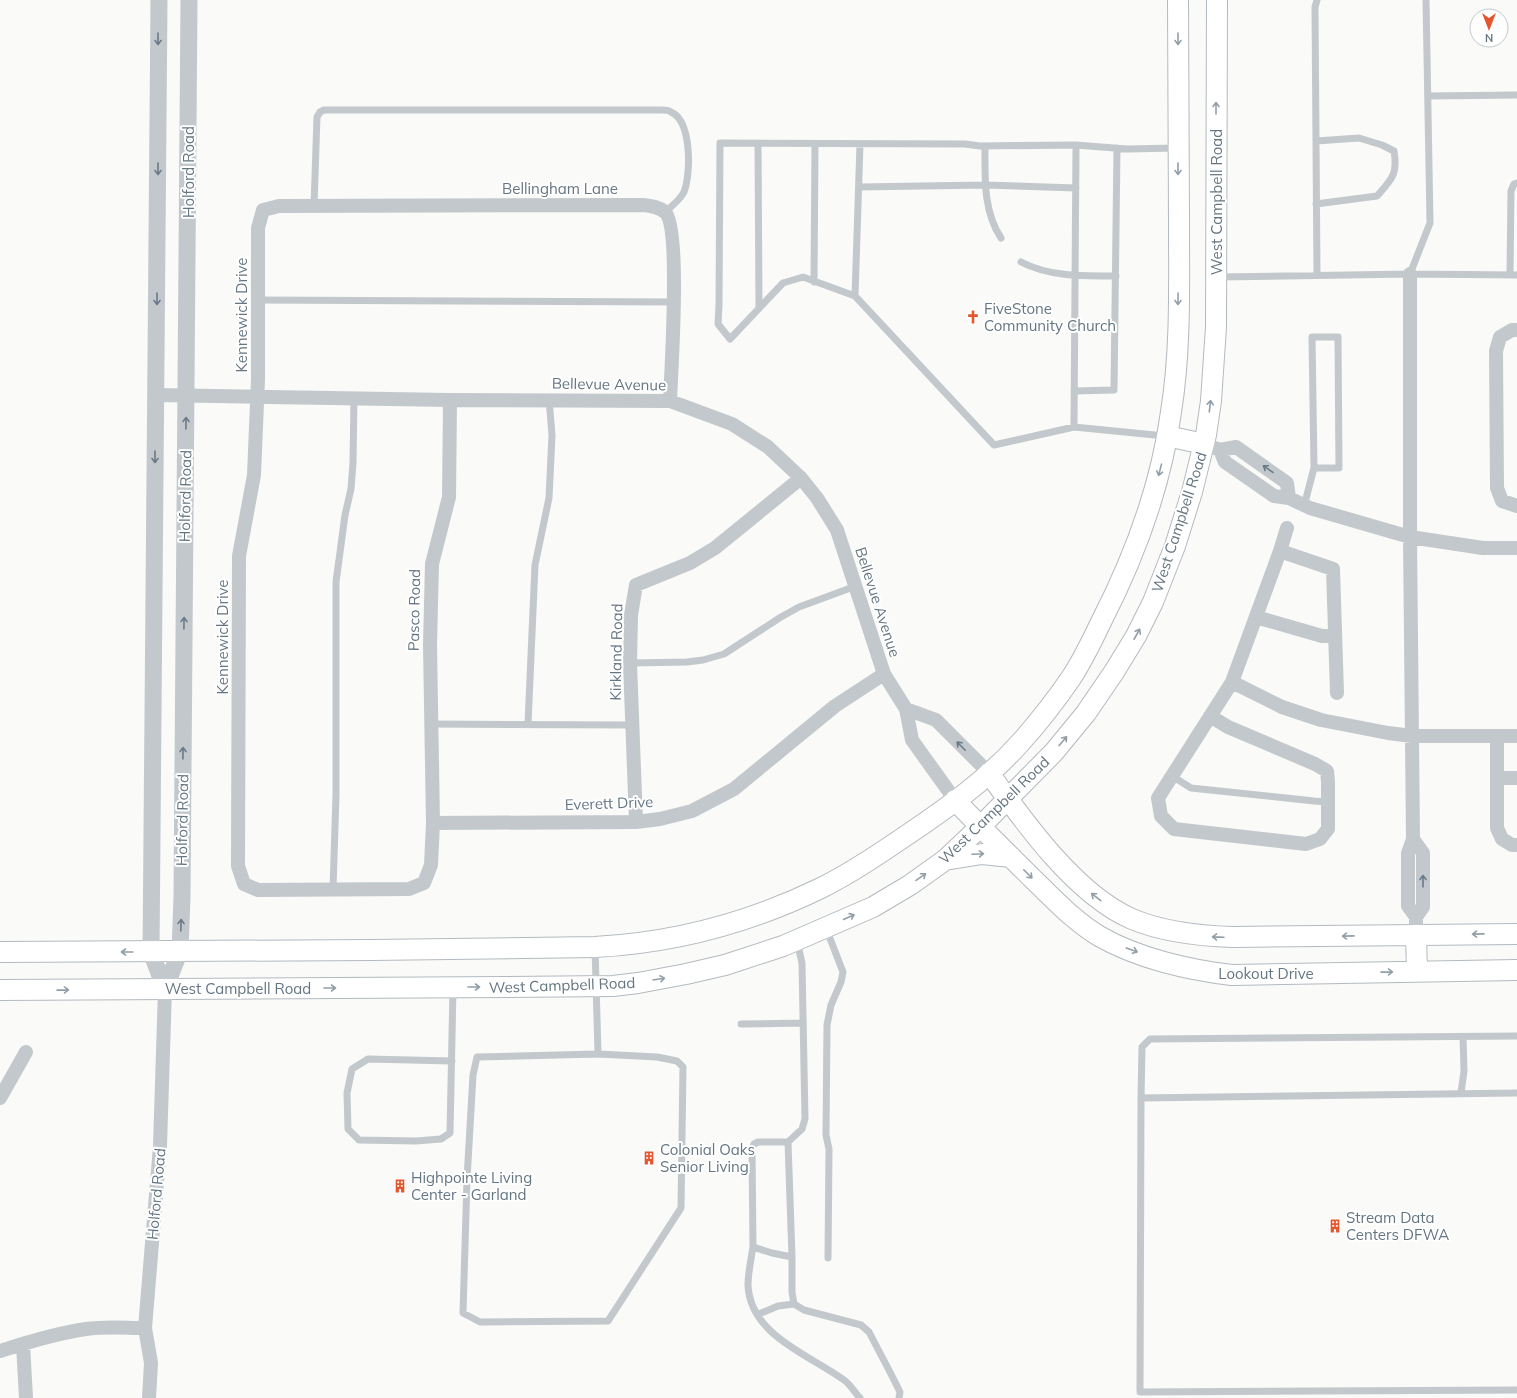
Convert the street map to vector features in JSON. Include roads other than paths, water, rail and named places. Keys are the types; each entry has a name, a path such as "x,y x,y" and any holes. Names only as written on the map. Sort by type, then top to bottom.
{"main road":[{"name":"West Campbell Road","path":"0,952 151,952 595,947 621,946 693,933 750,917 823,887 858,867 934,817 989,773 1019,744 1051,705 1071,678 1088,649 1123,578 1154,493 1165,452 1177,366 1179,284 1178,0"},
{"name":"West Campbell Road","path":"0,990 453,988 595,986 638,983 725,965 797,940 873,907 945,860 1008,800 1045,762 1086,713 1114,672 1136,636 1153,602 1175,546 1192,492 1212,447 1211,401 1216,327 1217,0"},
{"path":"1167,436 1212,447"},
{"path":"989,773 1008,800 1050,852 1094,896 1132,919 1156,927 1210,936 1416,926 1517,934"},
{"name":"Lookout Drive","path":"955,800 980,827 1073,919 1099,936 1123,947 1179,966 1206,972 1232,975 1517,970"},
{"path":"945,860 982,854 1011,857"},
{"path":"1416,926 1417,972"}],"street":[{"name":"Holford Road","path":"159,0 151,952 165,989"},
{"name":"Holford Road","path":"149,1398 151,1363 145,1328 160,1146 165,989 180,951 182,881 189,0"},
{"name":"Bellingham Lane","path":"263,210 279,206 644,205 655,206 665,212"},
{"name":"Kennewick Drive","path":"263,210 258,228 258,397 254,475 239,556 238,866 244,884 258,890 409,889 424,883"},
{"path":"665,212 670,220 674,266 670,401"},
{"path":"1410,274 1410,537 1413,839 1408,853 1408,906 1416,926"},
{"path":"1517,330 1512,330 1500,336 1496,351 1497,488 1502,501 1517,506"},
{"name":"Bellevue Avenue","path":"156,395 450,400 549,399 670,401 732,424 768,447 801,478 817,498 837,530 884,674 906,709 912,740 955,800"},
{"name":"Pasco Road","path":"424,883 431,865 434,823 430,645 432,564 449,497 450,400"},
{"path":"1212,447 1225,462 1274,496 1289,498 1304,506 1410,537 1483,548 1517,548"},
{"path":"1212,447 1236,447 1253,458 1287,482 1289,498"},
{"path":"1242,474 1253,458"},
{"name":"Kirkland Road","path":"636,822 630,663 631,615 636,586 690,563 715,548 801,478"},
{"path":"1210,716 1228,727 1315,764 1327,771 1328,829 1320,840 1306,844 1174,829 1161,816 1158,798 1210,716 1232,682 1287,528"},
{"path":"1280,551 1333,568 1337,693"},
{"path":"1256,617 1322,636 1335,636"},
{"name":"Everett Drive","path":"434,823 636,822 660,819 692,811 734,789 835,706 884,674"},
{"path":"1232,682 1282,707 1321,720 1388,733 1412,736 1517,736"},
{"path":"906,709 936,720 989,773"},
{"path":"1497,736 1497,828 1502,840 1512,845 1517,845"},
{"path":"1497,778 1517,778"},
{"path":"0,1098 26,1052"},
{"path":"0,1351 86,1329 111,1327 145,1328"},
{"path":"23,1344 26,1398"}],"lane":[{"path":"1317,0 1315,7 1317,276"},
{"path":"1410,274 1430,223 1426,0"},
{"path":"1428,96 1517,95"},
{"path":"314,206 316,117 324,110 662,110 671,112 680,119 685,128 688,140 688,170 684,192 680,199 665,212"},
{"path":"1316,141 1359,138 1382,145 1394,151 1396,161 1393,178 1377,196 1316,204"},
{"path":"1167,436 1074,427 994,445 855,296 803,277 783,282 730,339 718,324 720,143 965,144 985,146 1076,145 1117,148 1178,148"},
{"path":"758,143 759,307"},
{"path":"814,282 815,144"},
{"path":"855,296 860,144"},
{"path":"1074,427 1076,145"},
{"path":"985,146 985,185 988,203 994,227 1002,238"},
{"path":"1074,390 1114,390 1117,148"},
{"path":"1216,277 1410,274 1513,275 1511,192 1514,184 1517,183"},
{"path":"859,187 985,185 1076,188"},
{"path":"1021,262 1037,270 1075,276 1116,276"},
{"path":"257,300 674,302"},
{"path":"1304,506 1314,468 1312,336 1338,336 1339,468 1314,468"},
{"path":"333,889 336,795 336,582 345,516 351,489 354,398"},
{"path":"528,724 535,565 549,498 552,435 549,399"},
{"path":"630,663 686,662 703,660 724,654 782,617 799,608 856,586"},
{"path":"431,724 633,725"},
{"path":"1172,776 1191,788 1314,802 1328,802"},
{"path":"826,928 843,972 841,982 831,1005 827,1024 826,1135 829,1150 828,1258"},
{"path":"797,940 802,964 805,1119 802,1129 788,1142 758,1142 754,1144 752,1149 753,1247 748,1275 748,1287 752,1305 765,1324 783,1342 846,1381 860,1398"},
{"path":"595,947 598,1054"},
{"path":"452,1061 368,1059 352,1069 346,1093 348,1129 359,1140 416,1141 441,1139 450,1133 452,1061 453,988"},
{"path":"741,1024 803,1023"},
{"path":"1517,1036 1150,1038 1142,1047 1140,1392 1517,1390"},
{"path":"1461,1093 1464,1071 1463,1037"},
{"path":"598,1054 657,1057 676,1061 683,1067 681,1208 608,1321 480,1322 464,1313 467,1179 473,1075 477,1057 598,1054"},
{"path":"1141,1098 1517,1092"},
{"path":"788,1142 792,1292 794,1304"},
{"path":"753,1247 792,1257"},
{"path":"759,1314 778,1306 794,1304 804,1310 862,1325 869,1332 891,1374 900,1392 899,1398"}],"place":[{"name":"FiveStone Community Church","path":"973,317"},
{"name":"Colonial Oaks Senior Living","path":"649,1158"},
{"name":"Highpointe Living Center - Garland","path":"400,1186"},
{"name":"Stream Data Centers DFWA","path":"1335,1226"}]}
